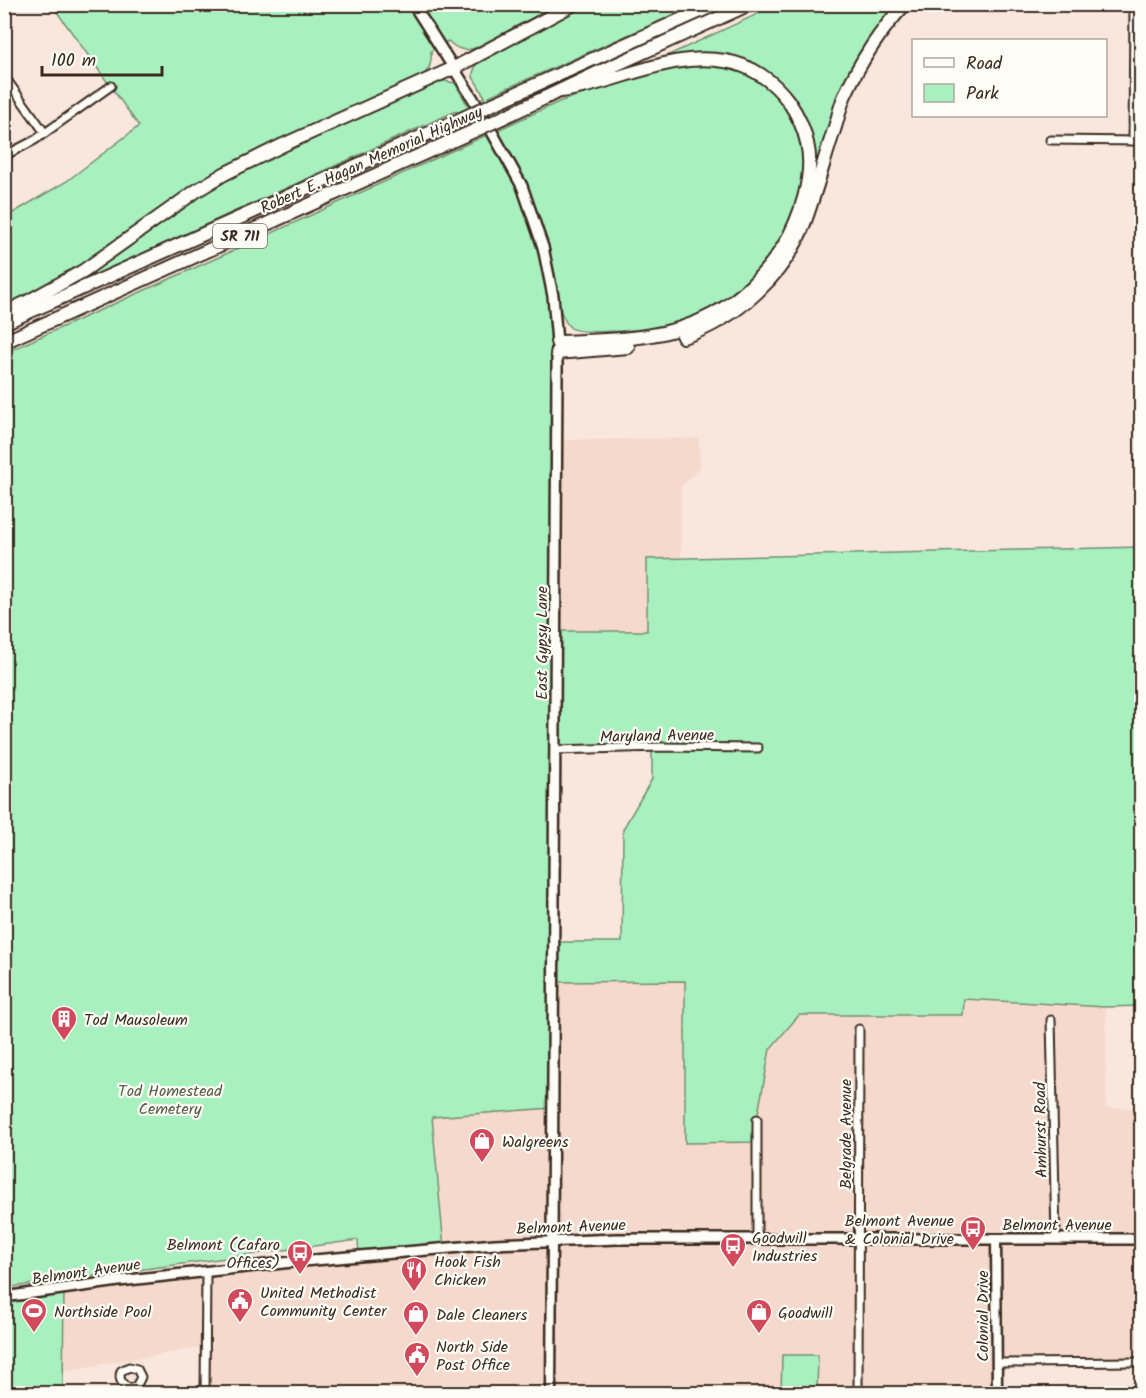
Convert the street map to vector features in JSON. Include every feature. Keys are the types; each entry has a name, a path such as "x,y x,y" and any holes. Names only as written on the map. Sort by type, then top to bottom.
{"highway":[{"path":"4,312 83,271 196,191 224,174 454,68 574,4"},
{"name":"Robert E. Hagan Memorial Highway","path":"4,323 716,4"},
{"name":"Robert E. Hagan Memorial Highway","path":"4,342 750,4"},
{"path":"557,347 649,345 673,340 702,330 731,313 758,290 781,265 804,224 844,97 873,44 905,4"},
{"path":"557,347 669,333 713,315 732,302 751,286 783,247 802,204 809,164 808,144 802,126 795,111 775,86 762,75 725,61 673,62 579,89 561,91"}],"main road":[{"name":"East Gypsy Lane","path":"413,4 482,114 522,186 543,247 553,296 557,347 552,1241"},
{"name":"Belmont Avenue","path":"4,1298 119,1281 461,1246 552,1241 599,1239 1142,1239"}],"street":[{"path":"1133,141 1134,4"},
{"path":"4,76 45,133"},
{"path":"4,156 45,133 111,86"},
{"path":"1050,140 1142,141"},
{"name":"Maryland Avenue","path":"555,750 660,747 758,748"},
{"name":"Amhurst Road","path":"1051,1020 1056,1239"},
{"name":"Belgrade Avenue","path":"858,1394 859,1029"},
{"path":"757,1119 757,1239"},
{"name":"Colonial Drive","path":"996,1239 997,1394"},
{"path":"551,1394 552,1241"},
{"path":"205,1394 206,1272"},
{"path":"997,1363 1142,1362"}],"shaded area":[{"path":"699,438 700,468 681,487 681,559 647,559 647,631 556,631 557,440"},
{"path":"685,981 685,1142 757,1119 770,1049 799,1015 963,1015 963,999 1106,1007 1106,1108 1141,1108 1141,1362 997,1363 997,1394 817,1393 817,1355 782,1355 781,1394 205,1393 205,1347 63,1371 64,1289 444,1248 431,1117 553,1108 554,982"}],"green space":[{"path":"52,5 557,5 475,48 460,49 448,41 431,51 430,66 421,77 217,171 109,247 55,281 5,305 5,215 13,213 67,181 139,126"},
{"path":"588,5 696,5 489,96 493,104 461,119 456,111 79,282 78,279 224,178 439,80 455,83 468,106 485,97 473,77 476,64 563,16"},
{"path":"777,5 900,5 878,31 817,173 813,172 806,125 750,65 658,60"},
{"name":"Tod Homestead Cemetery","path":"709,65 731,68 749,75 773,92 799,131 804,155 803,180 797,204 773,250 739,287 701,314 651,328 588,332 575,330 568,326 558,305 556,631 647,631 647,559 1141,547 1141,1006 1106,1007 964,999 963,1015 799,1015 770,1049 757,1119 757,1142 685,1143 685,981 554,982 553,1108 432,1117 444,1248 359,1256 358,1240 5,1288 4,353 561,101 640,75 680,66","holes":["652,748 652,779 623,829 622,942 554,942 556,750"]},
{"name":"Northside Pool","path":"64,1289 63,1393 5,1393 4,1297"},
{"path":"782,1355 818,1355 817,1393 781,1393"}],"place":[{"name":"Tod Mausoleum","path":"64,1042"},
{"name":"Walgreens","path":"482,1164"},
{"name":"Belmont Avenue & Colonial Drive","path":"973,1252"},
{"name":"Goodwill Industries","path":"733,1269"},
{"name":"Belmont (Cafaro Offices)","path":"300,1276"},
{"name":"Hook Fish Chicken","path":"414,1293"},
{"name":"United Methodist Community Center","path":"240,1324"},
{"name":"Northside Pool","path":"34,1334"},
{"name":"Goodwill","path":"759,1335"},
{"name":"Dale Cleaners","path":"416,1337"},
{"name":"North Side Post Office","path":"417,1378"}]}
